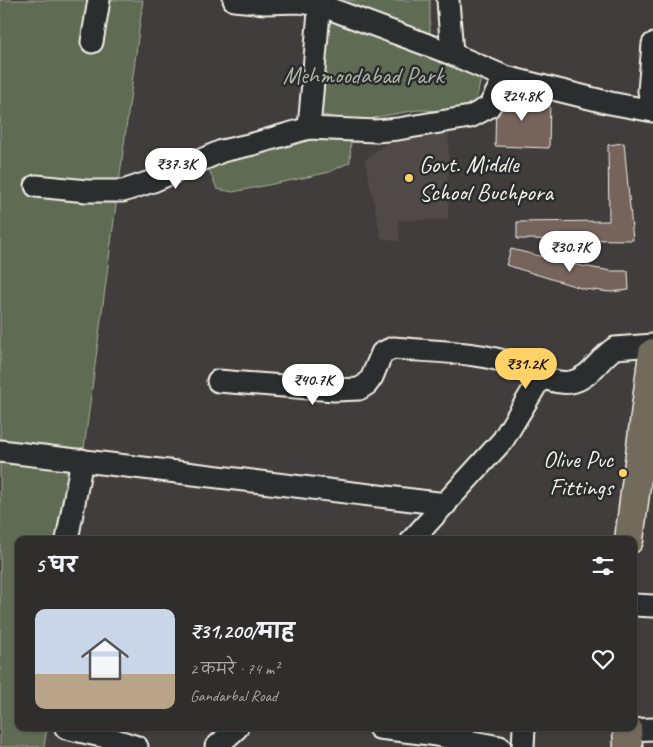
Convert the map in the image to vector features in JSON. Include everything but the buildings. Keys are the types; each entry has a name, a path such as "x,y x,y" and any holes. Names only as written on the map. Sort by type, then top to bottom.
{"main road":[{"path":"630,536 650,404 653,353"}],"street":[{"path":"92,42 99,0"},
{"path":"234,0 265,3 320,2 506,77 610,104 653,111"},
{"path":"448,0 452,54"},
{"path":"309,128 320,2"},
{"path":"653,44 649,91 653,105"},
{"path":"36,186 87,191 123,190 153,181 222,151 309,128 376,131 470,117 488,107 506,77"},
{"path":"218,381 334,390 359,389 367,384 372,377 382,353 393,348 493,359 518,366 541,377 559,382 572,382 584,377 610,351 616,348 653,345"},
{"path":"416,536 503,440 541,377"},
{"path":"0,451 446,504"},
{"path":"68,536 82,460"},
{"path":"637,605 653,606"},
{"path":"79,731 137,747"},
{"path":"216,747 234,731"},
{"path":"404,731 500,747"},
{"path":"523,747 524,731"}],"shaded area":[{"name":"Govt. Middle School Buchpora","path":"449,129 448,220 398,220 400,242 381,238 365,160 393,137"}],"green space":[{"path":"0,0 143,0 73,536 15,536 15,731 47,731 44,747 0,747"},
{"path":"330,0 430,0 430,39"},
{"name":"Mehmoodabad Park","path":"325,14 482,73 477,97 471,106 448,111 418,110 360,122 316,113"},
{"path":"305,133 351,135 350,162 330,172 303,178 233,192 217,189 206,162"}],"place":[{"name":"Govt. Middle School Buchpora","path":"409,178"},
{"name":"Olive Pvc Fittings","path":"623,473"}]}
